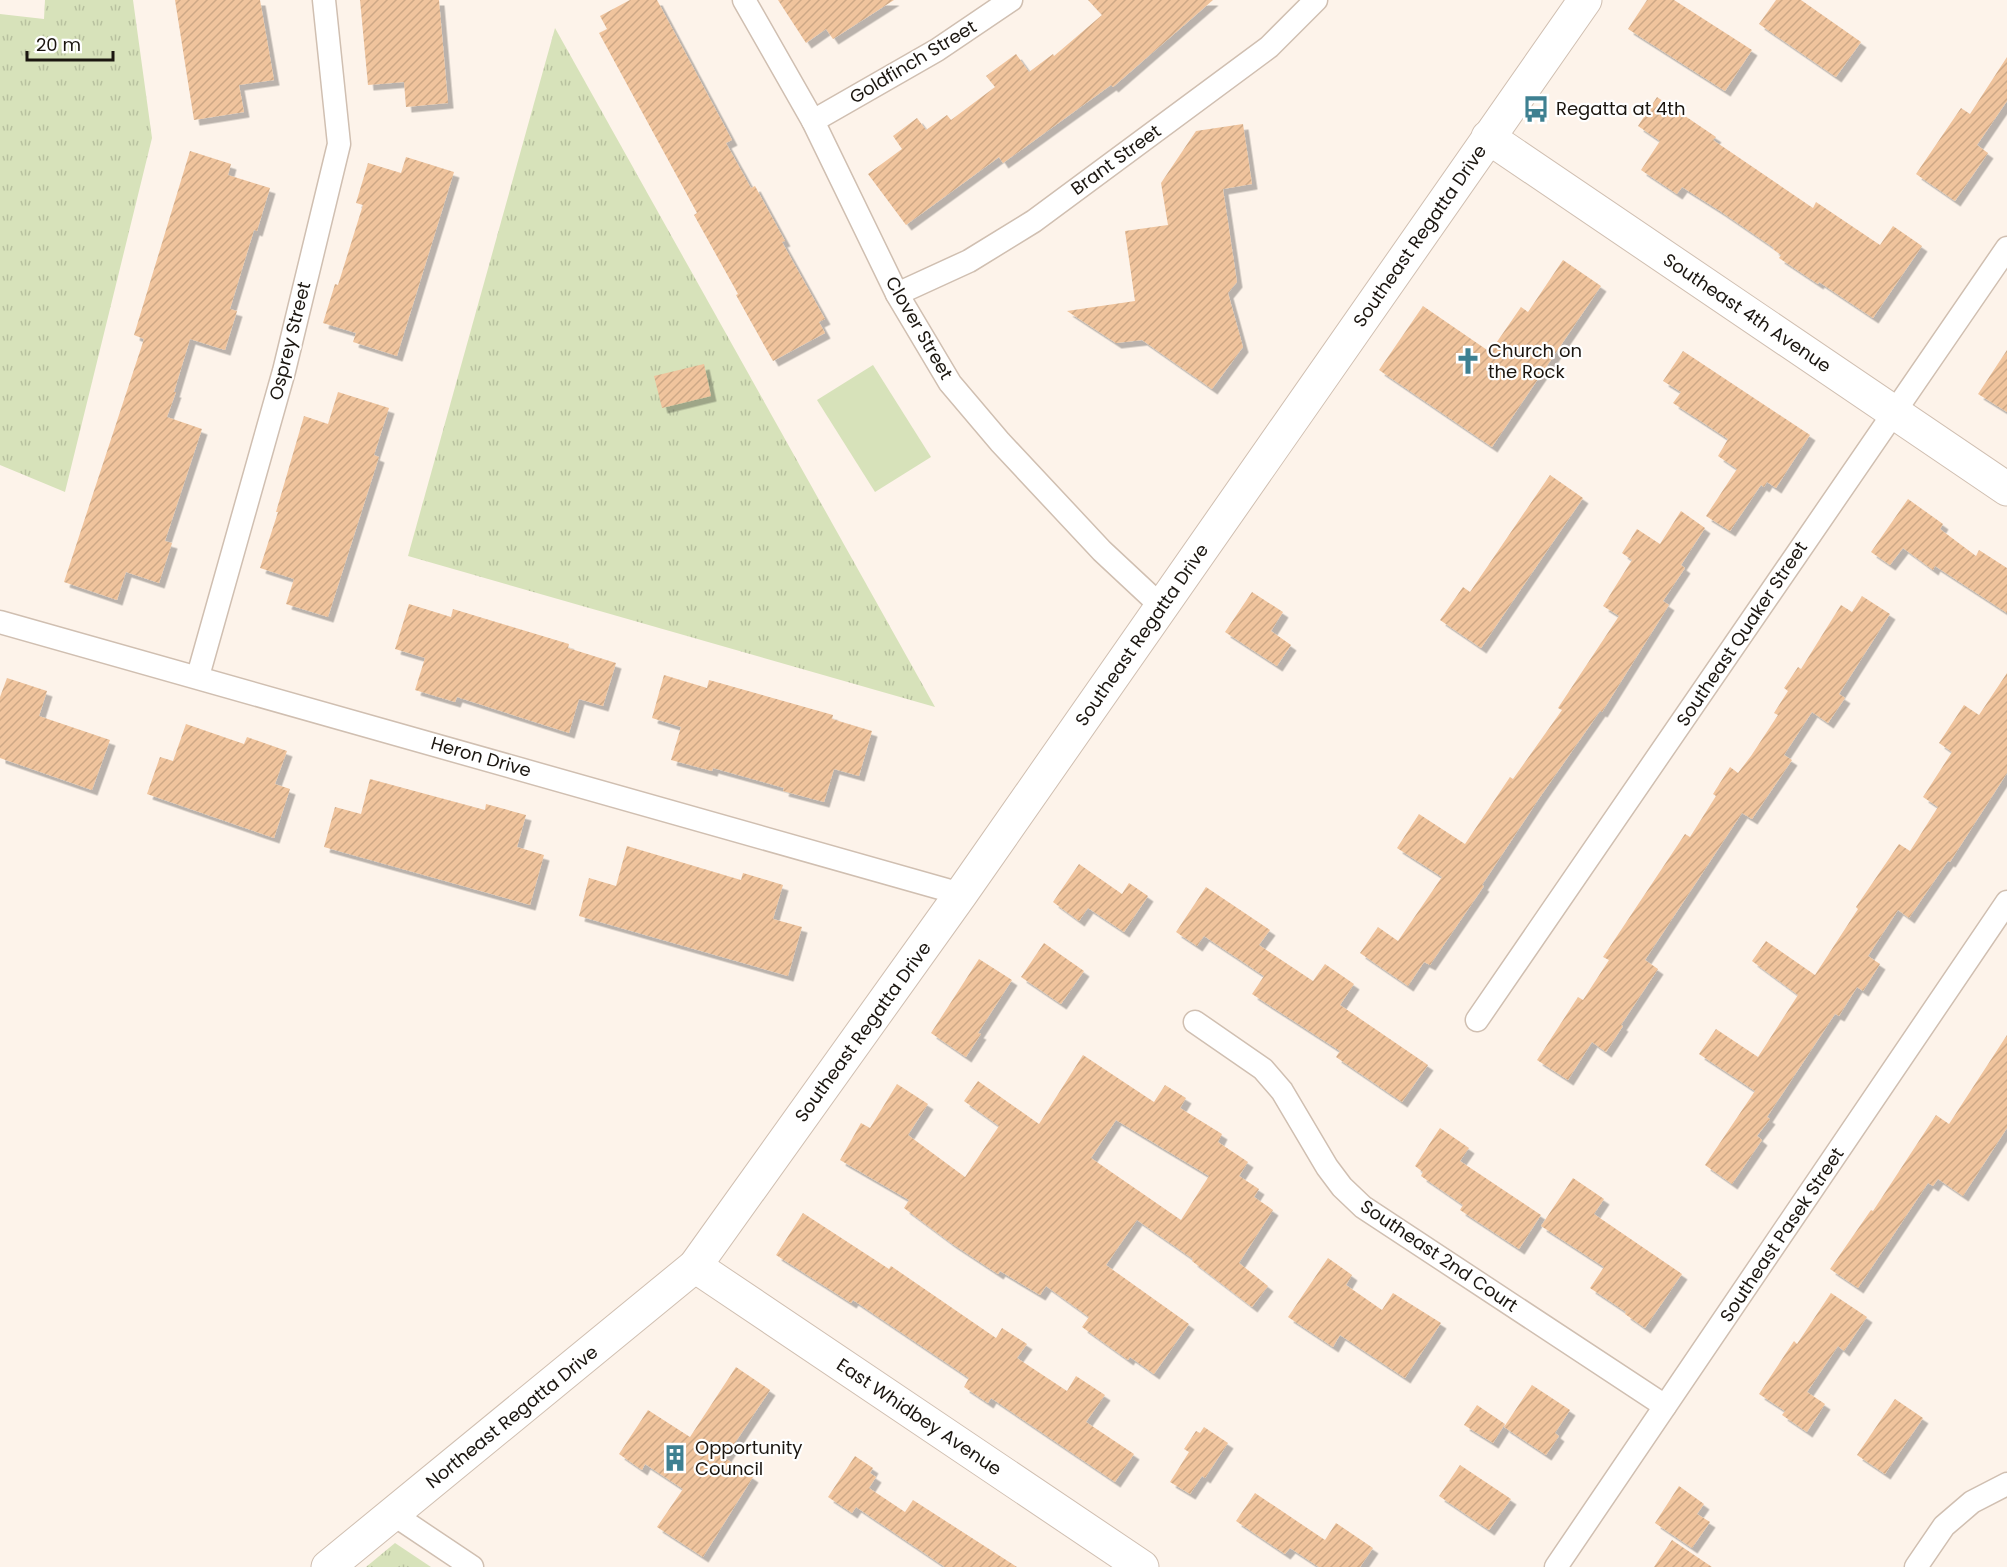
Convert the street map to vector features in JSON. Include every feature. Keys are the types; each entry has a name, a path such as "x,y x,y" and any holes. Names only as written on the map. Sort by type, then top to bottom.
{"main road":[{"name":"Southeast Regatta Drive","path":"695,1266 961,894 1585,0"},
{"name":"Southeast 4th Avenue","path":"1488,137 2007,489"},
{"name":"Northeast Regatta Drive","path":"328,1567 695,1266"},
{"name":"East Whidbey Avenue","path":"695,1266 1142,1567"}],"street":[{"name":"Osprey Street","path":"198,676 284,371 339,144 324,0"},
{"name":"Clover Street","path":"744,0 813,121 897,294 950,383 1000,442 1102,551 1162,607"},
{"name":"Goldfinch Street","path":"813,121 937,50 1011,0"},
{"name":"Brant Street","path":"897,294 969,261 1034,221 1269,48 1316,0"},
{"name":"Southeast Quaker Street","path":"1477,1020 2007,248"},
{"name":"Heron Drive","path":"0,622 198,676 961,894"},
{"name":"Southeast Pasek Street","path":"1556,1567 2007,902"},
{"name":"Southeast 2nd Court","path":"1195,1022 1263,1069 1282,1091 1327,1167 1342,1187 1363,1208 1665,1406"},
{"path":"1916,1567 1944,1526 1972,1502 2007,1484"},
{"path":"393,1514 472,1567"}],"green space":[{"path":"45,0 133,0 152,138 65,492 0,465 0,14 44,19"},
{"path":"555,28 935,707 408,556"},
{"path":"873,365 931,457 875,492 817,400"},
{"path":"395,1543 431,1567 366,1567"}],"building":[{"path":"175,0 260,0 274,80 239,85 244,112 194,120"},
{"path":"360,0 439,0 448,103 406,107 404,82 368,85"},
{"path":"630,0 657,0 732,140 726,143 751,188 755,186 785,241 782,242 825,319 819,322 825,333 773,361 694,215 697,213 599,33 607,29 600,16"},
{"path":"778,0 894,0 833,39 826,29 806,43"},
{"path":"1088,0 1213,0 1113,87 1111,85 1003,163 999,157 906,225 868,174 902,149 893,136 917,118 926,130 947,115 951,120 995,87 986,76 1016,54 1029,72 1053,54 1054,56 1102,15"},
{"path":"1647,0 1674,0 1752,50 1725,91 1628,29"},
{"path":"1776,0 1801,0 1861,42 1836,77 1759,24"},
{"path":"2007,57 2007,101 1977,145 1988,153 1955,201 1916,174 1961,108 1970,114"},
{"path":"1657,97 1716,137 1713,140 1813,208 1816,202 1880,245 1893,226 1922,246 1873,318 1779,258 1781,255 1774,248 1720,211 1682,187 1677,194 1641,170 1660,141 1638,126"},
{"path":"1243,124 1252,184 1223,189 1237,282 1228,293 1243,347 1212,389 1142,340 1116,343 1067,311 1135,301 1125,231 1168,225 1161,183 1196,131"},
{"path":"190,151 231,164 228,175 270,188 257,231 254,230 230,309 237,311 225,350 190,339 174,392 176,392 167,417 202,429 165,541 172,543 159,583 126,572 117,600 64,582 144,339 134,335"},
{"path":"406,157 454,172 397,356 353,342 356,333 323,323 335,284 338,285 363,205 356,203 368,163 401,173"},
{"name":"Church on the Rock","path":"1563,260 1601,286 1492,447 1379,370 1423,306 1490,352 1521,307 1528,312"},
{"path":"2007,350 2007,412 1978,394"},
{"path":"1683,351 1810,435 1776,488 1767,482 1764,487 1761,485 1730,531 1706,516 1737,469 1718,456 1728,439 1673,403 1681,392 1663,381"},
{"path":"704,364 711,396 662,408 654,376"},
{"path":"338,392 389,408 374,455 379,457 328,617 286,604 294,579 260,568 304,416 328,424"},
{"path":"1550,475 1583,498 1481,648 1440,620 1463,587 1470,592"},
{"path":"1908,499 1943,524 1940,529 1976,556 1979,550 2007,568 2007,613 1935,566 1933,570 1903,548 1890,565 1871,552"},
{"path":"1681,511 1705,528 1681,565 1685,568 1663,601 1669,605 1602,712 1600,711 1540,797 1482,885 1484,886 1430,965 1424,962 1408,986 1360,953 1378,927 1398,941 1442,877 1397,848 1419,814 1465,844 1510,777 1513,779 1562,710 1558,708 1619,616 1603,606 1632,560 1622,553 1637,529 1660,544"},
{"path":"1252,592 1283,612 1271,631 1291,645 1277,666 1225,632"},
{"path":"1862,596 1890,614 1839,694 1845,698 1828,723 1812,712 1784,755 1792,760 1752,819 1742,813 1645,960 1658,969 1606,1052 1592,1042 1568,1080 1537,1060 1578,997 1583,1000 1609,960 1603,957 1685,834 1690,837 1716,796 1713,794 1730,767 1738,773 1751,756 1778,715 1774,713 1788,691 1784,688 1798,667 1801,669 1841,605 1852,612"},
{"path":"409,604 451,617 453,609 569,644 568,648 616,663 603,706 579,699 569,733 457,697 455,702 415,690 425,658 395,649"},
{"path":"2007,673 2007,773 1950,862 1948,861 1909,918 1898,910 1868,956 1880,964 1863,991 1857,987 1839,1016 1835,1014 1767,1117 1770,1119 1757,1136 1762,1140 1732,1184 1705,1165 1755,1091 1699,1054 1716,1029 1758,1057 1798,995 1752,961 1766,941 1815,975 1858,909 1856,907 1899,844 1910,851 1938,807 1923,797 1952,752 1939,743 1964,705 1979,715"},
{"path":"664,675 707,688 709,680 833,715 832,719 872,731 859,776 834,769 824,802 713,768 712,771 671,760 681,727 652,718"},
{"path":"7,678 47,691 39,716 110,740 92,790 0,758 0,697"},
{"path":"186,724 244,744 247,737 287,751 275,784 290,789 274,838 147,794 160,757 173,761"},
{"path":"370,779 485,810 486,804 526,815 517,847 544,855 530,905 324,847 335,807 361,814"},
{"path":"627,846 741,880 743,873 783,885 773,919 802,927 788,976 579,916 589,878 616,886"},
{"path":"1079,864 1122,894 1129,883 1148,896 1124,932 1088,908 1079,921 1053,902"},
{"path":"1206,887 1270,930 1259,945 1313,981 1325,964 1354,984 1340,1005 1428,1065 1402,1102 1336,1057 1340,1051 1252,994 1264,976 1204,936 1197,946 1176,932"},
{"path":"1044,943 1084,971 1061,1004 1021,977"},
{"path":"979,959 1012,980 978,1033 981,1034 966,1057 931,1033"},
{"path":"2007,1035 2007,1128 1963,1196 1938,1179 1933,1186 1928,1183 1858,1288 1830,1269 1871,1210 1873,1211 1936,1115 1949,1124"},
{"path":"1083,1055 1154,1102 1165,1085 1186,1098 1180,1108 1222,1134 1218,1142 1248,1162 1239,1176 1259,1189 1254,1197 1273,1210 1239,1263 1268,1286 1252,1307 1192,1261 1193,1259 1137,1220 1106,1265 1189,1324 1154,1374 1130,1357 1128,1360 1082,1327 1089,1317 1046,1286 1040,1295 1000,1271 998,1274 904,1208 909,1200 840,1160 861,1123 870,1128 897,1084 928,1104 908,1135 965,1177 999,1126 964,1101 978,1081 1039,1124","holes":["1116,1120 1209,1176 1181,1220 1091,1158"]},
{"path":"1440,1128 1469,1148 1460,1161 1541,1215 1519,1249 1460,1210 1463,1205 1421,1176 1423,1172 1415,1166"},
{"path":"1573,1178 1604,1199 1594,1214 1682,1274 1645,1328 1590,1288 1604,1267 1541,1226"},
{"path":"803,1213 889,1269 891,1266 996,1338 1002,1328 1027,1344 1017,1358 1067,1391 1076,1376 1105,1395 1086,1422 1134,1454 1115,1482 991,1398 988,1403 964,1387 969,1378 853,1300 851,1303 776,1255"},
{"path":"1328,1258 1352,1275 1346,1285 1382,1310 1393,1293 1441,1323 1405,1378 1340,1335 1333,1347 1288,1317"},
{"path":"1831,1293 1867,1317 1844,1351 1838,1346 1807,1392 1825,1404 1807,1432 1782,1415 1785,1411 1759,1394 1794,1341 1797,1344"},
{"name":"Opportunity Council","path":"736,1367 770,1390 725,1458 753,1477 703,1557 657,1527 683,1489 645,1464 642,1470 619,1454 648,1410 690,1437"},
{"path":"1532,1385 1570,1410 1555,1433 1559,1436 1546,1455 1504,1427"},
{"path":"1895,1399 1923,1418 1885,1474 1857,1455"},
{"path":"1477,1405 1505,1424 1493,1443 1464,1425"},
{"path":"1204,1427 1228,1443 1205,1478 1202,1476 1190,1494 1170,1482 1189,1452 1184,1449 1196,1431 1200,1433"},
{"path":"855,1456 873,1468 870,1473 876,1477 869,1488 905,1512 913,1500 1017,1567 945,1567 856,1507 852,1513 828,1497"},
{"path":"1460,1465 1511,1499 1489,1530 1439,1496"},
{"path":"1679,1486 1704,1504 1697,1514 1710,1522 1692,1548 1655,1523"},
{"path":"1255,1493 1325,1540 1336,1523 1373,1548 1360,1567 1319,1567 1290,1548 1285,1554 1236,1521"},
{"path":"1672,1540 1712,1567 1654,1567"}],"place":[{"name":"Regatta at 4th","path":"1536,109"},
{"name":"Church on the Rock","path":"1468,361"},
{"name":"Opportunity Council","path":"675,1458"}]}
